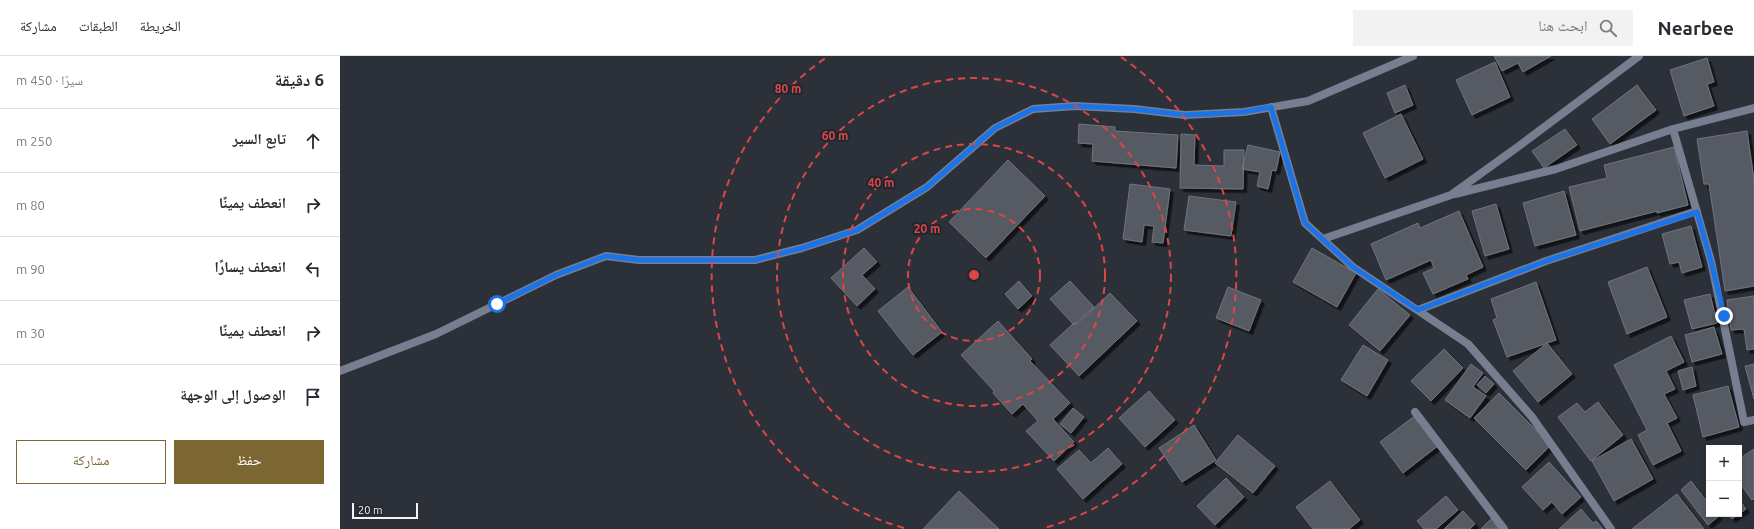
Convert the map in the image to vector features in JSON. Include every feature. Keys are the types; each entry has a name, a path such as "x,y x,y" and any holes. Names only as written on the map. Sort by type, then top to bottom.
{"street":[{"path":"340,371 436,334 556,275 606,256 639,260 755,260 802,248 857,230 927,187 995,128 1033,109 1075,106 1134,109 1185,115 1244,112 1308,101 1413,56"},
{"path":"1451,194 1519,146 1639,56"},
{"path":"1271,107 1305,223 1353,267 1468,344 1532,417 1611,529"},
{"path":"1323,239 1451,194 1556,169 1673,129 1754,108"},
{"path":"1673,129 1711,261 1724,316 1744,422 1754,420"},
{"path":"1418,310 1546,261 1697,212"},
{"path":"1415,412 1504,529"}],"building":[{"path":"1494,56 1551,56 1523,72 1518,63 1502,71"},
{"path":"1707,58 1714,82 1707,84 1714,106 1684,116 1670,70"},
{"path":"1495,62 1510,97 1472,115 1456,80"},
{"path":"1405,85 1413,105 1395,113 1387,93"},
{"path":"1637,85 1656,110 1610,144 1592,119"},
{"path":"1401,114 1423,159 1385,178 1363,133"},
{"path":"1079,124 1115,127 1115,131 1178,135 1176,168 1092,161 1093,144 1078,143"},
{"path":"1565,129 1577,145 1544,168 1532,151"},
{"path":"1747,131 1754,180 1754,286 1725,291 1709,184 1704,184 1697,139"},
{"path":"1181,134 1195,135 1194,165 1224,166 1224,150 1244,150 1243,189 1180,188"},
{"path":"1248,145 1280,152 1276,171 1272,170 1268,189 1257,186 1260,172 1242,169"},
{"path":"1674,147 1688,205 1657,213 1657,211 1580,231 1569,187 1607,178 1604,165"},
{"path":"1008,160 1045,196 986,258 949,222"},
{"path":"1130,184 1170,189 1163,243 1152,242 1154,226 1144,225 1142,242 1123,239"},
{"path":"1564,191 1576,235 1535,246 1523,203"},
{"path":"1189,196 1236,202 1231,236 1184,230"},
{"path":"1496,204 1509,249 1485,256 1472,211"},
{"path":"1459,211 1483,267 1466,275 1468,279 1433,294 1423,273 1434,268 1431,260 1386,280 1371,244 1418,223 1420,228"},
{"path":"1691,226 1702,267 1682,273 1679,262 1670,264 1662,234"},
{"path":"864,248 877,262 862,275 875,289 857,306 831,278"},
{"path":"1312,248 1356,273 1337,307 1293,282"},
{"path":"1647,267 1667,317 1627,334 1608,282"},
{"path":"1019,281 1032,296 1018,309 1005,294"},
{"path":"1070,281 1094,307 1074,325 1050,299"},
{"path":"1536,282 1556,340 1507,357 1493,320 1497,318 1491,299"},
{"path":"908,287 942,332 913,355 878,311"},
{"path":"1228,287 1261,300 1249,331 1216,318"},
{"path":"1378,289 1410,315 1380,351 1349,325"},
{"path":"1110,293 1137,321 1079,376 1050,345 1075,322 1077,324"},
{"path":"1710,294 1717,323 1692,329 1684,300"},
{"path":"1754,296 1754,349 1747,350 1744,329 1731,330 1727,300"},
{"path":"998,321 1032,359 1030,361 1070,403 1053,419 1074,442 1054,461 1026,431 1038,421 1023,404 1012,414 993,393 994,391 961,355"},
{"path":"1714,327 1722,354 1692,362 1685,335"},
{"path":"1671,336 1684,362 1666,371 1675,389 1664,394 1677,418 1667,423 1681,451 1653,465 1638,435 1647,430 1614,365"},
{"path":"1547,343 1572,374 1538,402 1513,371"},
{"path":"1363,345 1388,360 1367,396 1341,380"},
{"path":"1444,349 1463,368 1431,401 1411,381"},
{"path":"1471,364 1483,373 1473,387 1486,396 1470,418 1445,400"},
{"path":"1754,364 1754,399 1745,366"},
{"path":"1692,367 1696,386 1683,390 1678,371"},
{"path":"1485,376 1494,384 1486,393 1477,385"},
{"path":"1728,386 1739,427 1703,437 1693,395"},
{"path":"1149,391 1175,420 1145,447 1119,418"},
{"path":"1499,393 1551,445 1526,470 1474,418"},
{"path":"1598,402 1623,435 1591,461 1558,417 1577,403 1585,412"},
{"path":"1073,408 1084,417 1071,433 1060,424"},
{"path":"1416,415 1439,445 1403,473 1380,442"},
{"path":"1194,425 1216,460 1182,482 1159,448"},
{"path":"1238,435 1275,466 1253,493 1215,463"},
{"path":"1631,439 1653,479 1614,501 1592,461"},
{"path":"1108,448 1122,464 1083,499 1057,469 1079,450 1091,463"},
{"path":"1754,449 1754,499 1752,500 1742,486 1742,457"},
{"path":"1549,462 1581,497 1562,514 1552,502 1543,510 1522,487"},
{"path":"1226,478 1244,497 1215,525 1197,506"},
{"path":"1330,481 1360,520 1349,529 1313,529 1296,507"},
{"path":"1691,481 1706,500 1706,517 1718,517 1708,525 1681,490"},
{"path":"959,491 999,529 923,529"},
{"path":"1677,494 1704,529 1632,529"},
{"path":"1446,496 1458,510 1436,529 1424,529 1417,521"},
{"path":"1742,503 1746,509 1742,512"},
{"path":"1581,509 1593,523 1596,521 1603,529 1559,529"},
{"path":"1463,511 1475,524 1470,529 1444,529"},
{"path":"1491,519 1499,529 1481,529"}],"route":[{"path":"497,304 556,275 606,256 639,260 755,260 802,248 857,230 927,187 964,153 995,128 1033,109 1075,106 1134,109 1185,115 1244,112 1271,107 1305,223 1353,267 1418,310 1546,261 1697,212 1711,261 1724,316"}]}
